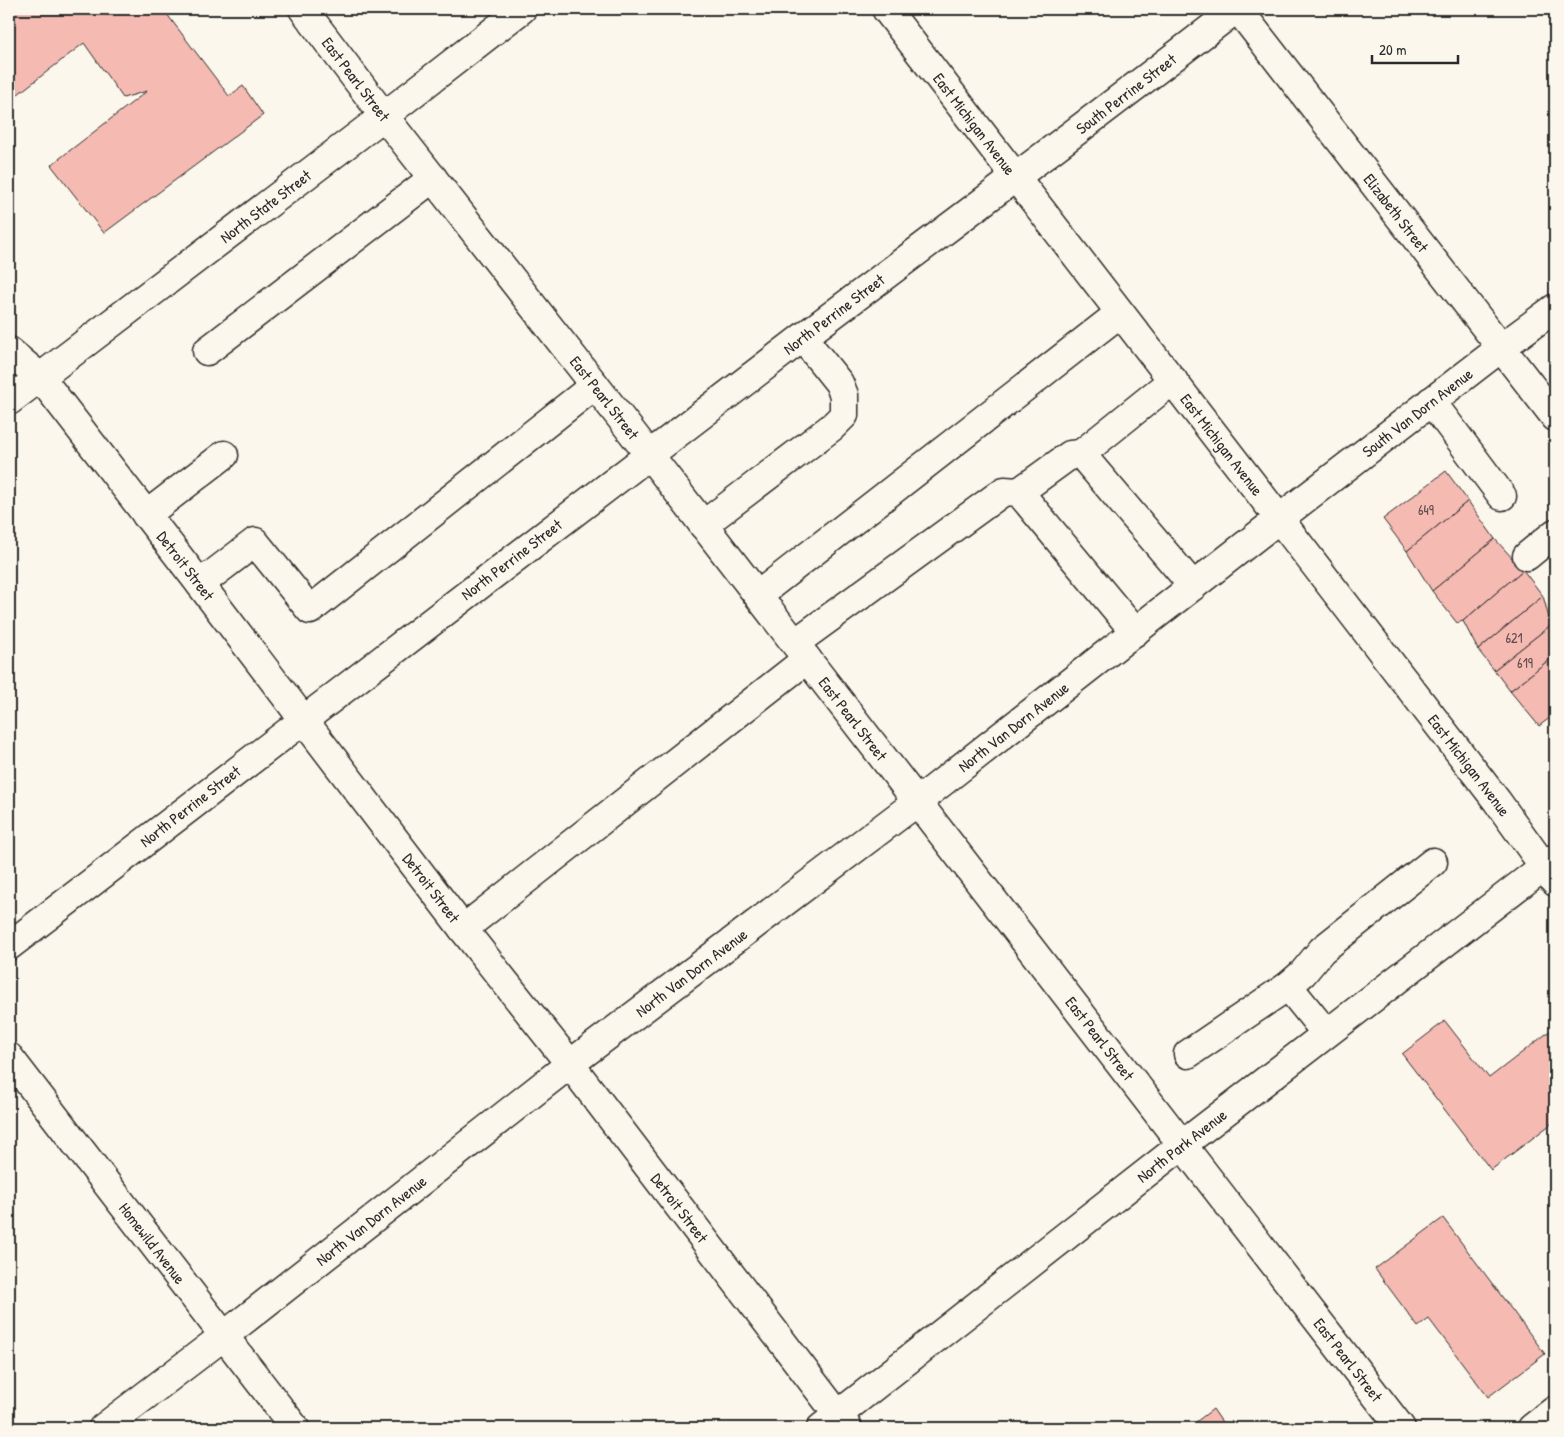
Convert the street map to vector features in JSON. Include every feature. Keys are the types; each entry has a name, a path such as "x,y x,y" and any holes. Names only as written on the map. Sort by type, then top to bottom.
{"street":[{"name":"East Pearl Street","path":"303,9 1401,1428"},
{"name":"North State Street","path":"9,400 522,9"},
{"name":"East Michigan Avenue","path":"886,9 1551,869"},
{"name":"South Perrine Street","path":"1016,177 1237,9"},
{"name":"Elizabeth Street","path":"1237,9 1555,416"},
{"name":"North Perrine Street","path":"9,946 303,718 1016,177"},
{"path":"207,351 433,178"},
{"name":"South Van Dorn Avenue","path":"1280,518 1555,308"},
{"path":"758,595 1120,313"},
{"path":"703,524 832,427 844,415 844,395 839,383 803,338"},
{"name":"Detroit Street","path":"9,351 40,377 463,929 570,1064 836,1424"},
{"path":"463,929 801,651 1004,491 1019,492 1070,455 1081,454 1172,380"},
{"path":"200,584 256,542 310,610 594,385"},
{"path":"1432,401 1502,496"},
{"path":"1081,454 1193,586"},
{"path":"146,515 224,455"},
{"path":"1019,492 1135,632"},
{"name":"North Van Dorn Avenue","path":"103,1428 225,1335 570,1064 918,802 1280,518"},
{"path":"1527,556 1555,533"},
{"path":"1188,1054 1288,986 1303,973 1322,950 1432,862"},
{"name":"North Park Avenue","path":"836,1424 1182,1145 1326,1033 1551,869"},
{"path":"1288,986 1326,1033"},
{"name":"Homewild Avenue","path":"9,1057 295,1428"},
{"path":"1532,1428 1555,1410"}],"building":[{"path":"9,9 163,9 229,96 243,86 263,115 104,233 51,165 147,91 123,98 84,43 9,101"},
{"path":"1446,471 1468,501 1407,551 1383,519"},
{"path":"1468,501 1495,539 1432,591 1407,551"},
{"path":"1495,539 1523,570 1463,621 1457,623 1432,591"},
{"path":"1523,570 1543,596 1478,650 1463,621"},
{"path":"1543,596 1551,625 1494,670 1478,650"},
{"path":"1551,625 1555,631 1555,655 1510,691 1494,670"},
{"path":"1555,655 1555,714 1539,726 1510,691"},
{"path":"1445,1021 1489,1078 1555,1027 1555,1121 1491,1170 1402,1054"},
{"path":"1443,1218 1545,1354 1488,1397 1429,1319 1418,1327 1375,1269"},
{"path":"1213,1409 1226,1428 1188,1428"}]}
